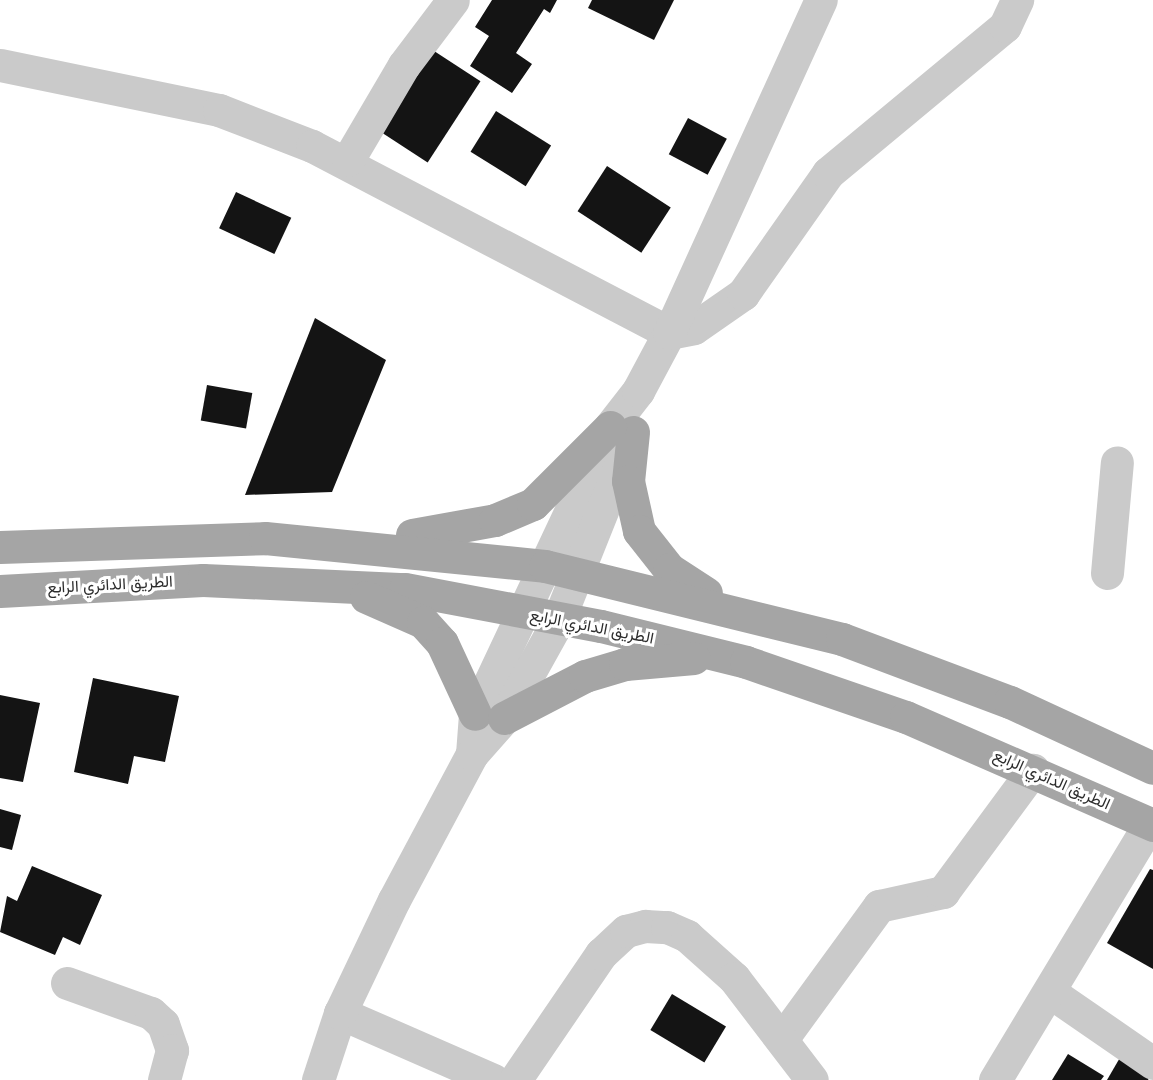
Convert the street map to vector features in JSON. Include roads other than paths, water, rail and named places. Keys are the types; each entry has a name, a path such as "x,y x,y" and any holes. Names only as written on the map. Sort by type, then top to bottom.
{"main road":[{"path":"333,542 456,530 495,520 533,504 622,430"},
{"path":"622,430 631,508 651,552 692,585 739,611"},
{"path":"0,547 126,540 333,542 545,566 739,611 915,665 1153,768"},
{"name":"الطريق الدائري الرابع","path":"0,591 203,580 331,585 405,589 524,613 746,662 906,717 1033,770 1152,824"},
{"path":"331,585 395,605 423,622 442,643 489,716 551,690 625,664 700,657 746,662"}],"street":[{"path":"348,160 404,65 453,0"},
{"path":"489,716 558,621 579,573 622,430 638,391 669,333 821,0"},
{"path":"0,65 219,110 348,160 669,333 694,328 743,294 828,173 1005,26 1017,0"},
{"path":"318,1080 340,1013 472,754 489,716 524,613 545,566 622,430"},
{"path":"1107,573 1117,462"},
{"path":"782,1039 879,906 943,892 1033,770"},
{"path":"995,1080 1152,824"},
{"path":"515,1080 601,954 626,931 645,926 667,927 687,936 734,978 812,1080"},
{"path":"67,983 151,1013 164,1024 172,1050 164,1080"},
{"path":"1050,992 1153,1063"},
{"path":"340,1013 493,1080"}]}
